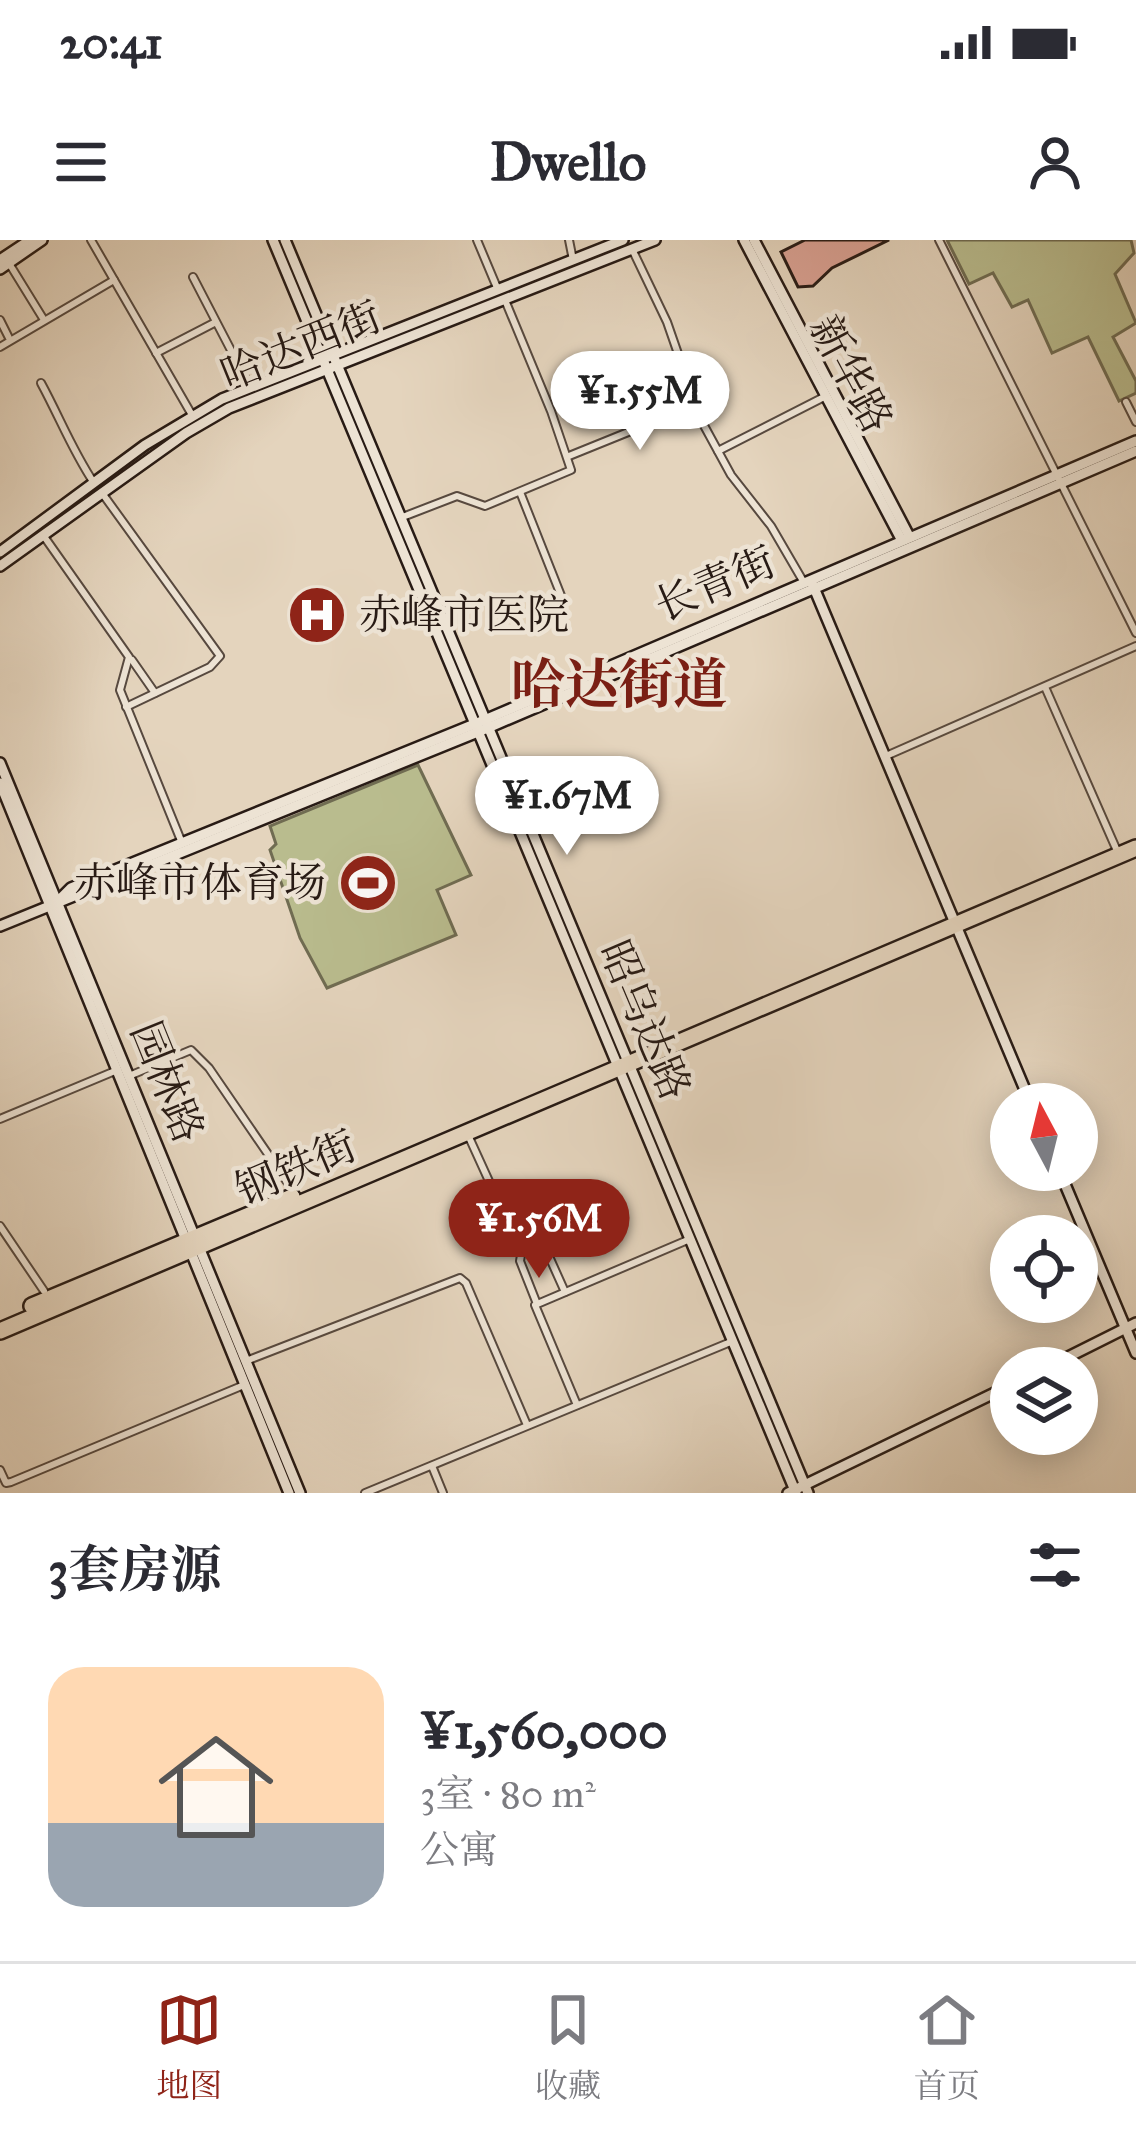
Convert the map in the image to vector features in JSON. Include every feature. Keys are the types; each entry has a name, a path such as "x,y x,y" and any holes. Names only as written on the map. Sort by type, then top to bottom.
{"highway":[{"name":"钢铁街","path":"0,1320 468,1135 1136,848"},
{"name":"钢铁街","path":"0,1331 296,1195 577,1079 623,1066"}],"main road":[{"path":"3,262 30,240"},
{"path":"3,262 42,240"},
{"name":"昭乌达路","path":"273,240 483,725"},
{"name":"昭乌达路","path":"285,240 327,357"},
{"name":"哈达西街","path":"0,566 186,433 230,409 623,240"},
{"name":"哈达西街","path":"0,552 192,415 327,357 656,240"},
{"name":"新华路","path":"744,240 905,537"},
{"name":"新华路","path":"754,240 905,537"},
{"name":"昭乌达路","path":"332,369 400,518 798,1490"},
{"name":"长青街","path":"0,926 483,725 1060,478 1136,441"},
{"name":"长青街","path":"809,582 905,537 1136,451"},
{"path":"809,582 1022,1083"},
{"name":"长青街","path":"53,904 71,888 483,725"},
{"name":"园林路","path":"0,763 115,1071 300,1493"},
{"name":"园林路","path":"0,783 129,1076 289,1493"},
{"name":"昭乌达路","path":"623,1066 690,1238 798,1490"},
{"path":"1069,1191 1131,1326 1136,1353"},
{"path":"1088,1347 1131,1326"},
{"path":"798,1490 990,1395"}],"street":[{"path":"91,240 192,415"},
{"path":"400,518 457,496 485,506 571,470 477,240"},
{"path":"569,240 573,260"},
{"path":"939,240 1136,632"},
{"path":"632,249 667,322 695,406 718,451 809,582"},
{"path":"3,262 44,321"},
{"path":"193,278 250,388"},
{"path":"0,347 114,280"},
{"path":"0,320 10,339"},
{"path":"156,353 214,323"},
{"path":"41,383 67,430 69,446 94,483"},
{"path":"718,451 826,396"},
{"path":"1126,402 1136,422"},
{"path":"569,456 695,406"},
{"path":"520,492 562,598"},
{"path":"102,493 220,652 210,667 126,706"},
{"path":"43,535 155,693"},
{"path":"885,756 1136,646"},
{"path":"129,658 120,680 126,706 182,843"},
{"path":"1045,687 1119,855"},
{"path":"129,1076 191,1050 208,1067 296,1195"},
{"path":"0,1119 115,1071"},
{"path":"468,1135 522,1249 520,1262 577,1405"},
{"path":"0,1226 44,1291"},
{"path":"537,1304 690,1238"},
{"path":"522,1249 543,1243 565,1292"},
{"path":"246,1361 460,1278 527,1426"},
{"path":"365,1493 733,1341"},
{"path":"0,1469 6,1483 11,1482 244,1385"},
{"path":"431,1466 443,1493"},
{"path":"11,1482 12,1493"}],"green space":[{"path":"947,240 1131,240 1134,253 1115,274 1136,323 1113,337 1136,381 1136,393 1119,401 1088,337 1052,353 1028,300 1012,307 993,273 969,284"},
{"name":"赤峰市体育场","path":"418,765 471,875 437,890 456,935 327,988 300,938 270,850 276,844 270,826"}],"building":[{"path":"805,240 889,240 832,268 813,286 798,287 781,252"}],"place":[{"name":"赤峰市医院","path":"317,615"},
{"name":"赤峰市体育场","path":"368,883"}],"district":[{"name":"哈达街道","path":"619,685"}]}
